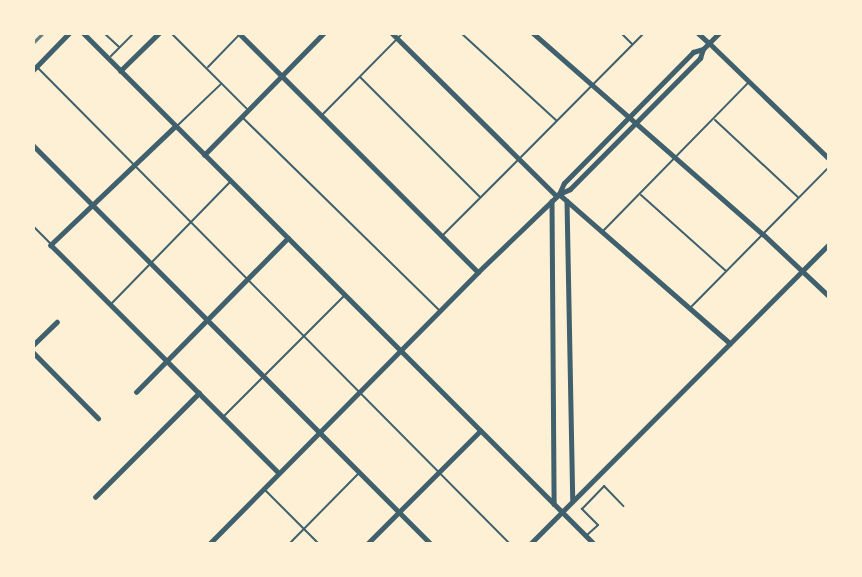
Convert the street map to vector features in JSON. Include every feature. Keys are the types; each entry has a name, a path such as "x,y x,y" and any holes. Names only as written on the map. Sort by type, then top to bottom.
{"street":[{"path":"35,68 69,33"},
{"path":"83,33 594,544"},
{"path":"120,71 159,33"},
{"path":"204,155 324,33"},
{"path":"392,33 556,197 567,201 730,343"},
{"path":"533,33 763,234 829,296"},
{"path":"698,33 829,159"},
{"path":"209,544 478,272 556,197 570,189 636,123 700,58 703,49 719,33"},
{"path":"240,34 478,272"},
{"path":"554,504 556,197 564,183 693,52 703,49"},
{"path":"176,126 51,245 279,472"},
{"path":"33,145 431,544"},
{"path":"567,201 573,500"},
{"path":"136,392 288,239"},
{"path":"530,544 829,244"},
{"path":"33,345 57,322"},
{"path":"33,352 98,418"},
{"path":"95,497 199,393"},
{"path":"367,544 480,431"}],"lane":[{"path":"104,33 112,37 119,48"},
{"path":"126,33 130,37"},
{"path":"108,59 134,33"},
{"path":"171,33 249,111"},
{"path":"321,116 402,33"},
{"path":"461,33 557,120"},
{"path":"621,33 633,44"},
{"path":"442,236 644,33"},
{"path":"206,69 240,34"},
{"path":"35,68 510,544"},
{"path":"360,77 480,198"},
{"path":"602,232 749,82"},
{"path":"176,126 222,84"},
{"path":"243,117 440,311"},
{"path":"713,118 799,198"},
{"path":"690,308 829,167"},
{"path":"111,304 231,181"},
{"path":"640,194 726,271"},
{"path":"33,226 51,245"},
{"path":"222,418 344,295"},
{"path":"289,544 359,472"},
{"path":"587,486 596,495"},
{"path":"582,509 604,486 623,506"},
{"path":"264,488 319,544"},
{"path":"573,500 598,525 586,536"}],"railway":[{"path":"33,43 43,33"}]}
